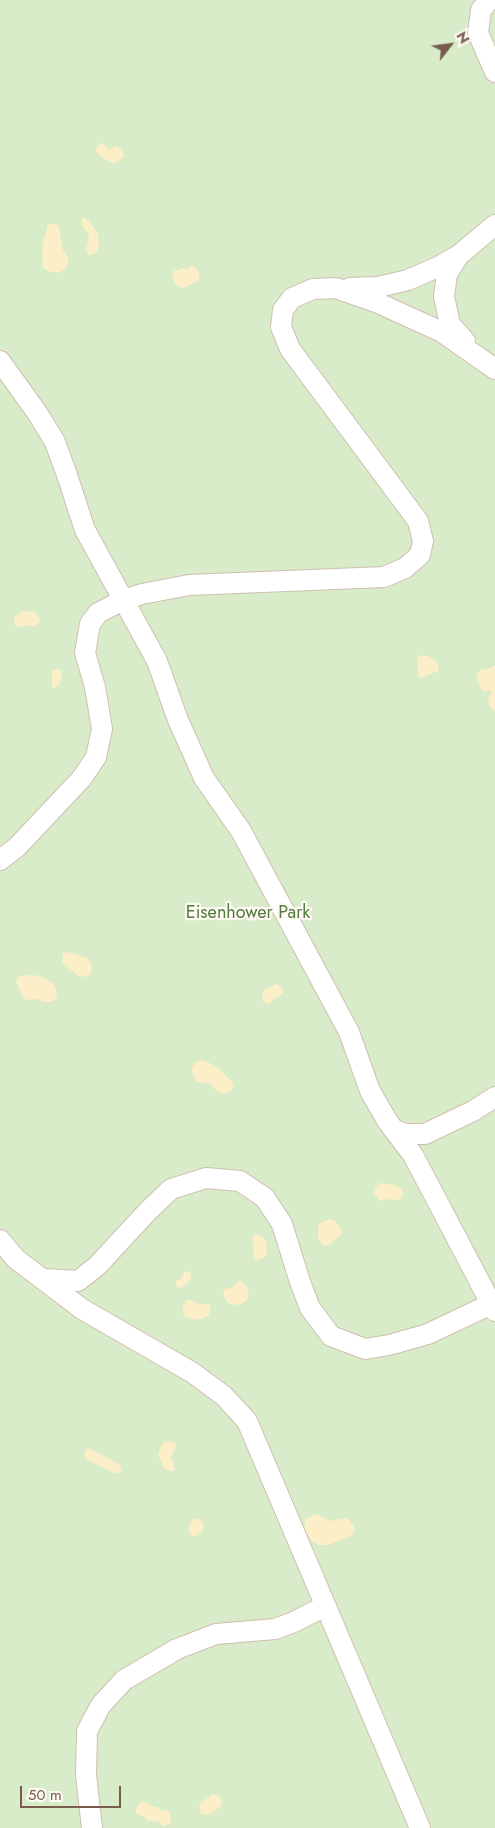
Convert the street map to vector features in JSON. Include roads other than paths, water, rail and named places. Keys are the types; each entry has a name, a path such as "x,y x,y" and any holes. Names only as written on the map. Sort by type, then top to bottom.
{"lane":[{"path":"489,0 481,10 478,33 495,72"},
{"path":"0,860 17,847 82,778 96,757 102,729 95,687 86,653 90,624 98,612 123,600 142,594 189,585 384,577 405,568 420,555 423,541 418,521 290,349 281,328 283,310 292,298 313,289 378,287 408,280 440,266 459,255 495,225"},
{"path":"459,255 447,274 444,297 450,324 487,364"},
{"path":"336,288 376,302 442,332 487,364"},
{"path":"0,361 38,414 55,442 84,530 157,661 178,720 204,778 241,831 349,1032 370,1091 393,1129 413,1155 493,1307 428,1334 389,1345 365,1349 331,1336 310,1308 282,1224 265,1198 240,1181 206,1178 172,1189 148,1211 97,1266 78,1281 43,1279"},
{"path":"393,1129 405,1134 425,1134 474,1111 495,1097"},
{"path":"413,1155 425,1134"},
{"path":"0,1240 16,1259 82,1309 193,1373 224,1396 247,1421 420,1828"},
{"path":"92,1828 86,1776 88,1731 100,1704 124,1680 177,1649 216,1634 275,1629 294,1622 325,1606"}],"park label":[{"name":"Eisenhower Park","path":"248,914"}]}
